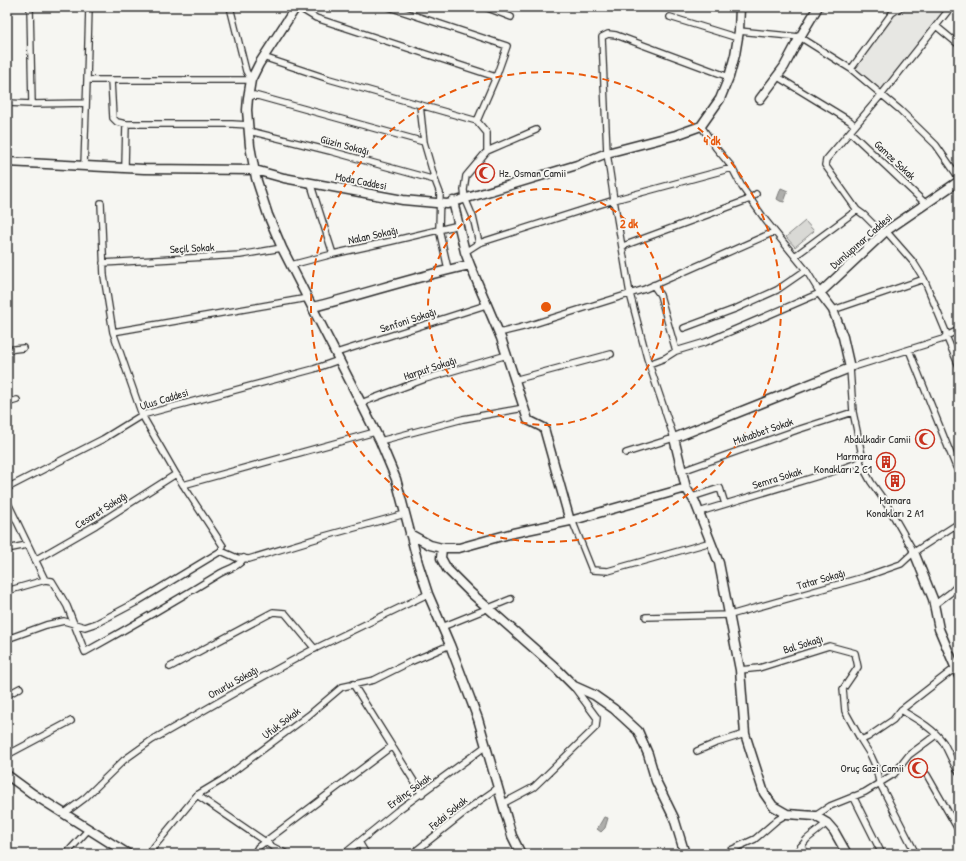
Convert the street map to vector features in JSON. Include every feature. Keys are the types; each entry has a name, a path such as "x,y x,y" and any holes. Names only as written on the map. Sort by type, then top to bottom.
{"street":[{"path":"30,7 32,104"},
{"path":"84,166 89,7"},
{"path":"230,7 246,71 251,80"},
{"path":"496,77 316,18 297,7 263,57 251,80 248,98 249,128 260,194 282,248 361,402 396,479 418,563 428,594 450,645 478,719 512,836 521,854"},
{"path":"389,7 507,46 496,77 477,121"},
{"path":"485,7 511,17"},
{"path":"740,7 739,34 729,77 720,99 701,126 732,168 750,199 774,232 806,270 820,294 833,310 843,337 850,368 853,412 862,455 860,462 871,482 886,503 914,552 934,605 938,628 958,670 945,675 902,710 893,720 861,740 871,756 880,782 916,854"},
{"path":"760,99 778,77 818,7"},
{"path":"851,69 892,13 901,7"},
{"path":"951,7 882,94 826,160 825,164 857,210 864,214 884,232 914,263 924,279 959,366"},
{"path":"670,17 739,34 800,37 851,69 882,94 936,145 959,179"},
{"path":"936,26 959,45"},
{"path":"729,77 616,35 608,34 602,36 606,153 630,294 649,364 674,438 686,488 699,512 719,563 740,670 745,734 764,793 773,806 787,814 815,816 827,823 834,830 847,854"},
{"path":"263,57 329,79 477,121 487,133 487,151"},
{"path":"778,77 850,121 855,126"},
{"path":"87,80 251,80"},
{"path":"111,80 114,118 117,122 126,124 125,168"},
{"path":"248,98 254,95 424,142"},
{"path":"7,103 86,103"},
{"path":"420,105 424,142 440,193 439,229 448,269"},
{"name":"Güzin Sokağı","path":"126,124 232,124 435,180"},
{"name":"Moda Caddesi","path":"7,162 125,168 255,170 284,178 403,200 447,204 577,164 606,153 676,135 701,126"},
{"path":"479,243 473,217 465,198 464,190 466,176 487,151 536,130"},
{"name":"Gamze Sokak","path":"850,132 926,203"},
{"path":"465,252 479,243 614,200 732,168"},
{"name":"Dumlupınar Caddesi","path":"820,294 884,232 959,179"},
{"path":"310,182 333,254"},
{"path":"623,246 750,199 756,194"},
{"path":"454,201 465,252 507,355 528,420 544,428 571,521 592,570 608,571 711,542"},
{"path":"7,639 46,625 64,621 86,627 97,623 136,603 221,552 223,546 176,474 142,415 113,332 104,276 101,203"},
{"path":"795,256 857,210"},
{"name":"Nalan Sokağı","path":"291,265 459,225"},
{"path":"498,333 527,326 630,294 774,232"},
{"name":"Seçil Sokak","path":"103,263 240,255 282,248"},
{"path":"313,307 448,269 470,265"},
{"path":"684,328 735,309 777,290 806,270"},
{"path":"833,310 924,279"},
{"path":"653,285 660,295 676,351"},
{"path":"649,364 665,358 676,351 706,342 820,294"},
{"path":"113,332 308,298"},
{"name":"Senfoni Sokağı","path":"338,356 486,305"},
{"path":"626,453 674,438 850,368 943,339 959,330"},
{"path":"7,350 23,348"},
{"path":"909,350 959,472"},
{"path":"514,380 610,354"},
{"name":"Harput Sokağı","path":"361,402 425,379 507,355"},
{"name":"Ulus Caddesi","path":"7,488 103,439 142,415 314,369 338,356"},
{"path":"7,403 18,400"},
{"path":"380,441 463,419 524,408"},
{"name":"Muhabbet Sokak","path":"682,470 853,412"},
{"path":"183,485 375,432"},
{"name":"Semra Sokak","path":"699,512 860,462"},
{"name":"Cesaret Sokağı","path":"35,560 96,525 176,474"},
{"path":"410,534 430,545 442,548 459,548 513,533 571,521 686,488"},
{"path":"692,497 720,488 725,504"},
{"path":"7,501 45,580"},
{"path":"221,552 237,558 249,559 405,514"},
{"name":"Tatar Sokağı","path":"646,617 730,616 864,577 901,564 914,552 959,523"},
{"path":"7,550 28,545"},
{"path":"442,548 441,558 448,569 470,593 555,667 574,686 597,718 596,727 534,787 502,804"},
{"path":"7,591 45,580 52,581 67,606 85,652 147,617 224,570 242,563 244,558"},
{"path":"934,605 959,584"},
{"name":"Onurlu Sokağı","path":"65,813 85,798 124,760 152,740 257,680 315,649 428,594"},
{"path":"442,627 511,599"},
{"path":"170,667 273,612 285,613 315,649"},
{"name":"Ufuk Sokak","path":"148,854 197,795 222,780 309,715 342,687 374,680 410,662 450,645"},
{"name":"Bal Sokağı","path":"740,670 759,668 829,646 855,653 858,667 843,689 845,711 861,740"},
{"path":"353,684 422,794"},
{"path":"574,686 614,709 638,731 648,754 656,781 674,818 685,854"},
{"path":"7,695 20,688"},
{"path":"902,710 924,724 936,735 942,742 951,761 959,772"},
{"path":"7,755 71,721"},
{"path":"696,751 745,734"},
{"path":"815,816 830,806 865,792 894,774 909,755 936,735"},
{"path":"254,854 258,847 392,746"},
{"name":"Erdinç Sokak","path":"344,854 486,746"},
{"path":"7,775 32,794 65,813 128,854"},
{"path":"927,775 959,831"},
{"name":"Fedai Sokak","path":"412,854 474,804 498,788"},
{"path":"197,795 266,842 287,854"},
{"path":"853,796 882,854"},
{"path":"731,850 755,839 777,820 787,814"},
{"path":"795,854 807,839 827,823"},
{"path":"66,854 89,829"},
{"path":"359,842 366,854"},
{"path":"801,846 808,854"}],"shaded area":[{"path":"905,7 937,7 943,11 906,57 906,60 880,91 854,71 889,19"},
{"path":"781,188 788,191 784,202 777,199"},
{"path":"805,221 814,231 795,247 786,237"},
{"path":"604,817 608,818 605,828 601,832 597,829"}],"place":[{"name":"Hz. Osman Camii","path":"485,173"},
{"name":"Abdulkadir Camii","path":"925,439"},
{"name":"Marmara Konakları 2 C1","path":"886,462"},
{"name":"Mamara Konakları 2 A1","path":"895,481"},
{"name":"Oruç Gazi Camii","path":"918,768"}]}
